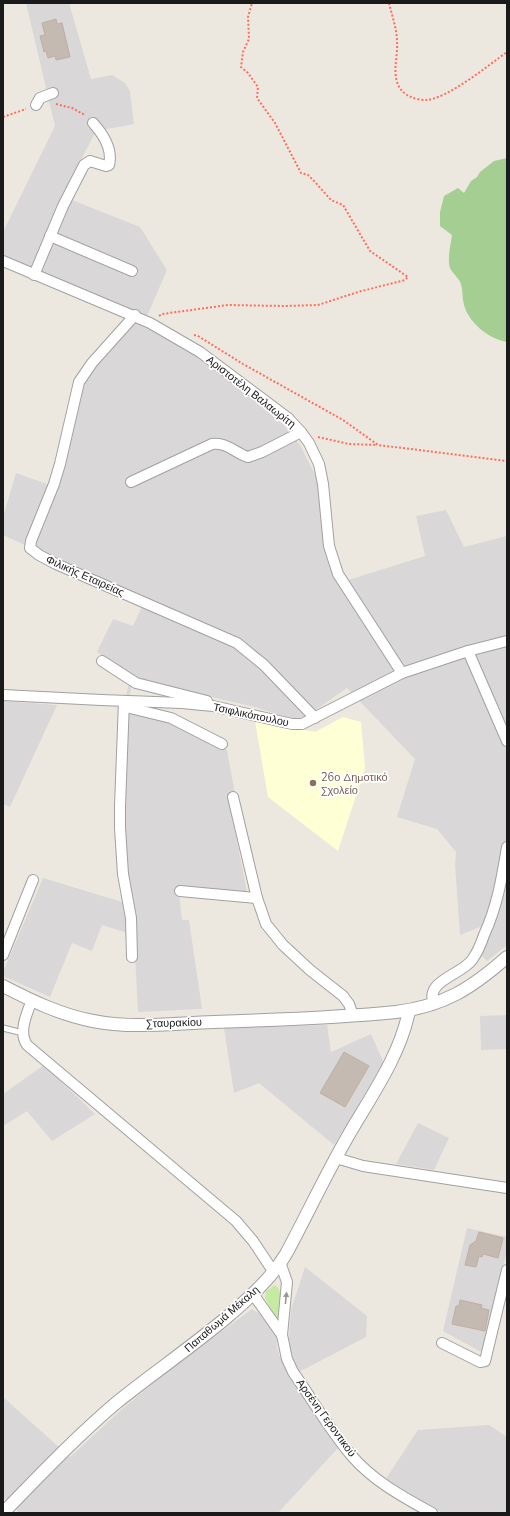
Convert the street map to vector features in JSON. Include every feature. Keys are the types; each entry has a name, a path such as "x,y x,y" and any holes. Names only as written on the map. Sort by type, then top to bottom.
{"street":[{"path":"36,105 40,98 53,93"},
{"path":"34,274 63,206 84,165 90,161 106,166 109,165 110,156 106,141 104,136 93,123"},
{"path":"50,236 132,271"},
{"name":"Αριστοτέλη Βαλαωρίτη","path":"3,261 135,315 150,323 200,352 288,418 301,432 316,457 320,469 323,484 329,546 334,565 349,592 402,672"},
{"name":"Φιλικής Εταιρείας","path":"135,315 92,363 79,382 60,464 54,484 31,541 30,548 39,555 56,564 153,607 221,634 237,643 264,665 315,718"},
{"path":"131,482 212,444 226,445 248,457 262,452 301,432"},
{"name":"Τσιφλικόπουλου","path":"3,694 182,703 221,708 292,724 302,724 402,672 468,651 507,641"},
{"path":"468,651 507,741"},
{"path":"102,661 136,683 209,701 217,704 221,708"},
{"path":"124,701 127,706 170,718 222,744"},
{"path":"124,701 120,828 123,874 131,918 132,957"},
{"path":"233,797 257,898 265,922 283,945 310,970 344,996 349,1004 353,1016"},
{"path":"434,1004 432,994 436,986 469,964 479,948 494,912 502,879 507,847"},
{"path":"3,955 34,880"},
{"path":"180,891 257,898"},
{"name":"Σταυρακίου","path":"3,986 47,1007 79,1018 116,1024 141,1025 353,1016 409,1011 434,1004 471,986 507,957"},
{"path":"32,1000 25,1018 23,1033 27,1045 236,1221 277,1267 287,1282 282,1335"},
{"name":"Παπαθωμά Μέκαλη","path":"4,1510 100,1416 200,1339 253,1294 277,1267 396,1051 406,1026 409,1011"},
{"path":"336,1158 363,1166 507,1188"},
{"path":"442,1343 480,1362 485,1361 507,1270"},
{"name":"Αρσένη Γεροντικού","path":"253,1294 282,1335 287,1359 293,1372 351,1455 375,1477 399,1495 432,1513"}],"lane":[{"path":"3,1028 23,1033"}],"path":[{"path":"150,323 162,314 228,305 318,305 405,280 408,277 370,251 343,205 331,200 314,181 301,173 275,123 257,98 258,87 248,73 241,67 243,52 249,39 248,17 252,3"},
{"path":"389,3 397,42 396,81 399,88 405,94 426,100 442,95 476,75 507,52"},
{"path":"3,117 36,105 52,103 72,108 80,112 93,123"},
{"path":"191,334 198,336 243,364 332,413 378,445"},
{"path":"301,432 349,444 378,445 507,461"}],"shaded area":[{"path":"26,3 69,3 91,79 112,75 125,83 130,91 134,124 96,131 62,196 140,227 167,270 144,323 208,363 283,424 300,445 316,477 319,490 327,559 339,583 425,556 416,516 446,510 464,547 507,536 507,945 487,961 482,956 485,925 460,935 455,865 456,852 437,829 397,817 415,759 347,688 307,716 289,718 255,707 159,685 134,677 125,712 173,722 227,750 235,794 228,796 247,892 178,886 182,920 189,920 202,1009 138,1012 134,935 102,925 92,951 72,943 50,997 3,976 3,972 43,878 132,905 127,870 123,807 122,713 131,675 97,652 113,619 133,626 145,600 3,535 3,517 16,473 55,487 82,385 88,375 142,314 3,256 3,232 55,126"},
{"path":"3,701 57,705 10,807 3,804"},
{"name":"26ο Δημοτικό Σχολείο","path":"343,717 361,722 365,768 338,851 268,797 255,721 315,732"},
{"path":"507,1015 507,1049 481,1050 480,1016"},
{"path":"327,1025 331,1052 371,1034 384,1063 334,1145 259,1083 234,1093 224,1028"},
{"path":"44,1065 95,1114 52,1141 27,1111 3,1126 3,1094"},
{"path":"418,1123 449,1138 434,1170 396,1164"},
{"path":"467,1228 507,1237 507,1250 483,1353 443,1331"},
{"path":"305,1267 367,1316 366,1337 299,1372 290,1349 289,1338 291,1310"},
{"path":"252,1309 263,1316 273,1331 276,1336 277,1348 280,1357 293,1382 338,1448 278,1513 17,1513 18,1511 3,1497 3,1397 70,1457 121,1410 162,1376"},
{"path":"489,1425 507,1437 507,1513 443,1513 403,1493 385,1480 418,1430"}],"green space":[{"path":"507,158 507,342 487,334 470,318 463,302 461,284 449,265 452,235 440,226 440,212 444,196 458,188 464,193 471,181 477,177 480,172 494,161"},
{"path":"275,1285 280,1292 281,1297 279,1322 276,1320 265,1298 266,1291"}],"building":[{"path":"56,19 57,24 62,23 70,57 56,60 55,56 48,58 46,51 44,52 40,36 45,35 42,23"},
{"path":"344,1052 369,1066 345,1107 320,1093"},
{"path":"479,1232 503,1238 498,1258 483,1254 482,1257 479,1256 476,1267 465,1265 470,1245 476,1241"},
{"path":"460,1300 482,1305 481,1308 489,1310 485,1331 452,1324 456,1306 459,1306"}],"place":[{"name":"26ο Δημοτικό Σχολείο","path":"313,783"}]}
